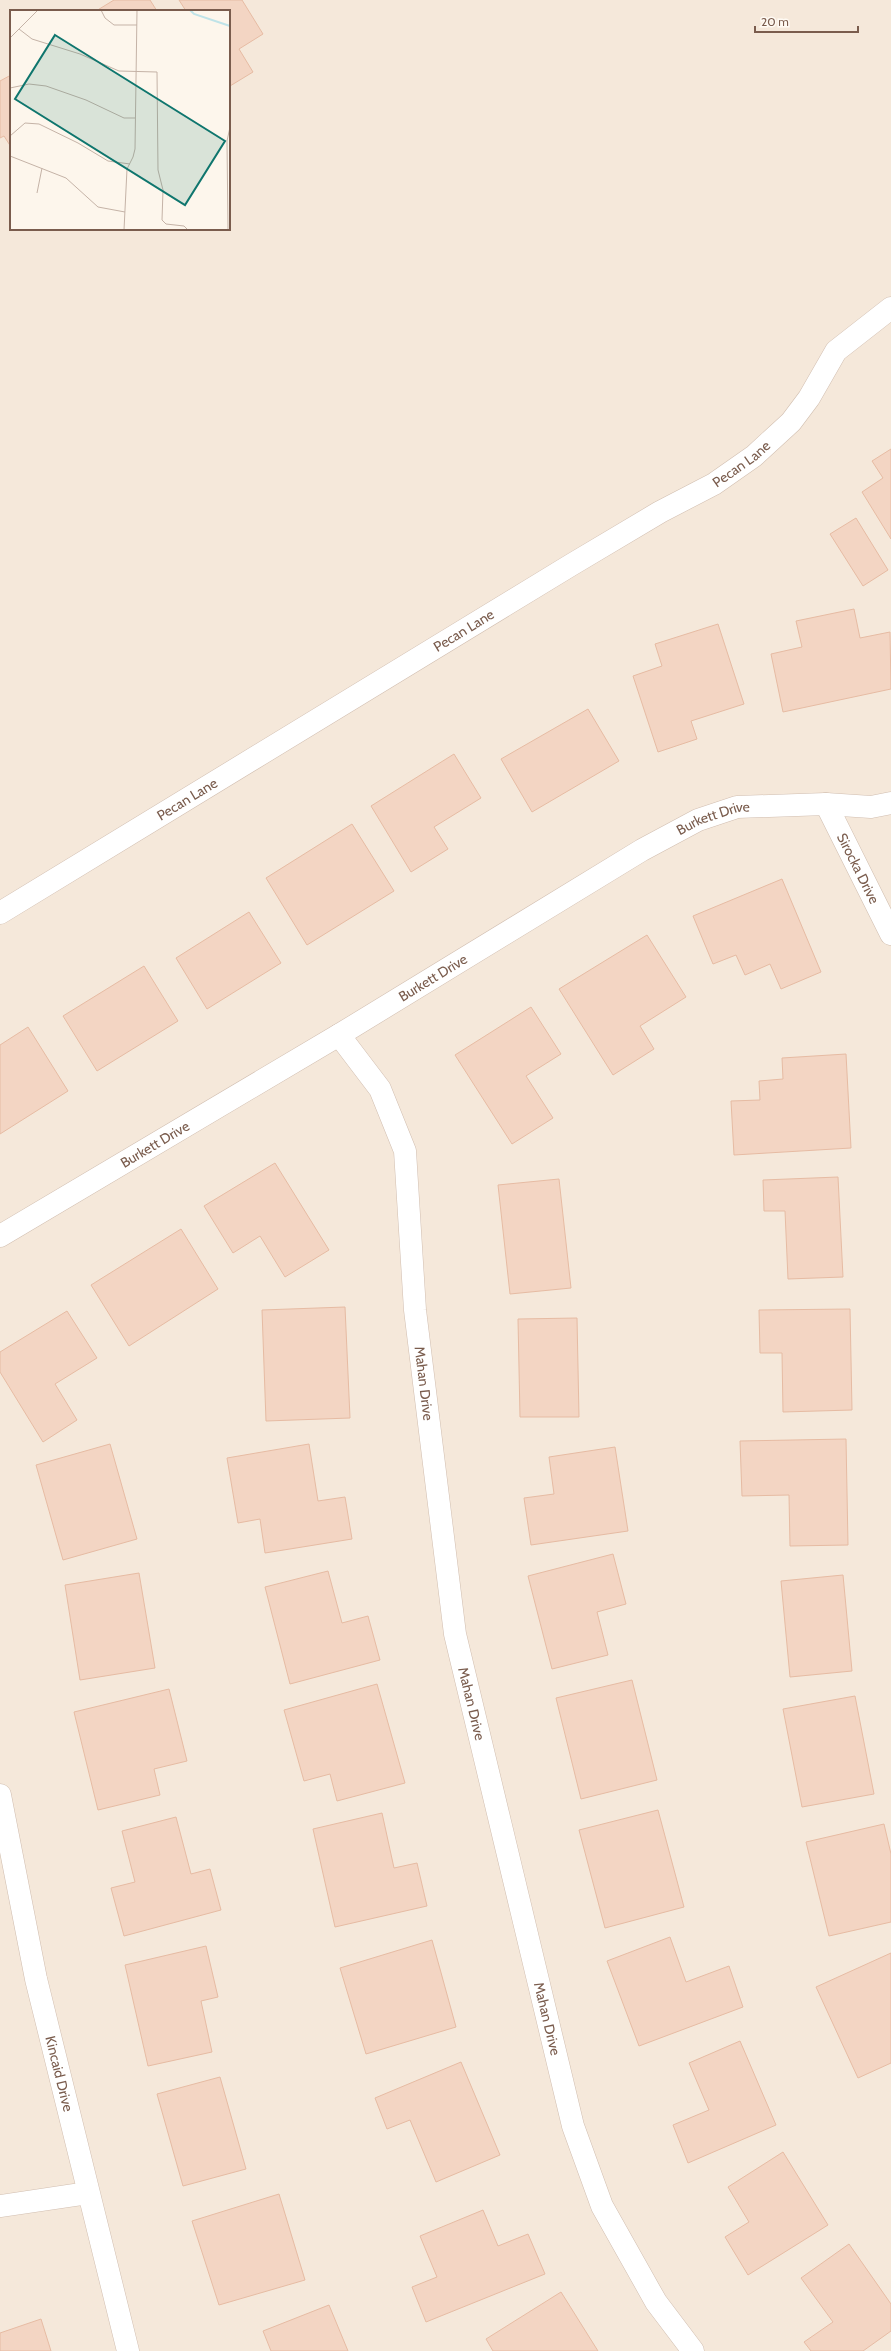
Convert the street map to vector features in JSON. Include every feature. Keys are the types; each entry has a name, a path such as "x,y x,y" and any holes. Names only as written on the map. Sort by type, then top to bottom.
{"street":[{"name":"Pecan Lane","path":"0,913 571,565 660,512 714,484 754,456 791,422 809,398 836,351 891,308"},
{"name":"Burkett Drive","path":"0,1236 339,1035 642,850 698,820 737,808 826,804 871,807 891,802"},
{"name":"Sirocka Drive","path":"826,804 891,934"},
{"name":"Mahan Drive","path":"339,1035 380,1089 404,1151 415,1310 455,1634 573,2126 602,2206 656,2302 693,2351"},
{"name":"Kincaid Drive","path":"0,1794 36,1979 128,2351"},
{"path":"0,2206 88,2193"}],"shaded area":[{"path":"0,0 891,0 891,2351 0,2351"}],"building":[{"path":"114,0 150,0 156,10 98,10"},
{"path":"179,0 242,0 263,34 239,49 253,72 230,86 230,10 185,10"},
{"path":"10,76 10,145 4,136 0,138 0,81"},
{"path":"891,449 891,539 862,492 883,478 872,461"},
{"path":"856,518 888,570 863,586 830,534"},
{"path":"854,609 860,638 890,632 891,689 783,712 771,654 802,647 796,621"},
{"path":"718,624 744,704 691,721 697,739 658,752 633,676 662,666 655,644"},
{"path":"588,709 619,761 532,812 501,759"},
{"path":"454,754 481,798 434,827 448,849 411,872 371,806"},
{"path":"352,824 394,891 307,945 266,878"},
{"path":"782,879 821,972 781,989 770,964 745,975 736,955 713,964 693,916"},
{"path":"249,912 281,963 207,1009 176,958"},
{"path":"647,935 686,997 640,1026 654,1049 613,1075 559,989"},
{"path":"144,966 178,1021 97,1071 63,1016"},
{"path":"531,1007 561,1054 526,1076 553,1118 512,1144 455,1055"},
{"path":"28,1027 68,1091 0,1134 0,1045"},
{"path":"846,1054 851,1148 734,1155 731,1101 760,1100 759,1081 783,1079 782,1058"},
{"path":"275,1163 329,1250 285,1277 260,1236 233,1253 204,1206"},
{"path":"838,1177 843,1277 788,1279 785,1211 764,1211 763,1180"},
{"path":"559,1179 571,1288 510,1294 498,1185"},
{"path":"181,1229 218,1289 129,1346 91,1285"},
{"path":"345,1307 350,1418 266,1421 262,1310"},
{"path":"850,1309 852,1410 783,1412 782,1353 760,1353 759,1310"},
{"path":"67,1311 97,1358 55,1384 77,1420 43,1442 0,1372 0,1352"},
{"path":"577,1318 579,1417 520,1417 518,1319"},
{"path":"846,1439 848,1545 790,1546 789,1495 742,1496 740,1441"},
{"path":"110,1444 137,1539 63,1560 36,1465"},
{"path":"309,1444 318,1501 345,1497 352,1539 265,1553 260,1519 238,1523 227,1458"},
{"path":"615,1447 628,1531 531,1545 524,1498 554,1494 549,1457"},
{"path":"613,1554 626,1604 597,1612 608,1655 552,1669 528,1576"},
{"path":"328,1571 342,1623 368,1616 380,1660 290,1684 265,1587"},
{"path":"139,1573 155,1668 80,1680 65,1585"},
{"path":"843,1575 852,1671 790,1677 781,1581"},
{"path":"632,1680 657,1780 581,1799 556,1698"},
{"path":"377,1684 405,1783 337,1801 330,1774 304,1781 284,1710"},
{"path":"169,1689 187,1761 154,1769 160,1795 98,1810 74,1712"},
{"path":"855,1696 874,1794 802,1807 783,1709"},
{"path":"658,1810 684,1907 605,1928 579,1830"},
{"path":"382,1813 394,1868 417,1863 427,1906 335,1927 313,1829"},
{"path":"176,1817 191,1874 210,1869 221,1910 124,1936 111,1888 135,1882 122,1831"},
{"path":"884,1824 891,1854 891,1922 829,1936 806,1842"},
{"path":"670,1937 686,1982 729,1966 743,2007 639,2046 607,1961"},
{"path":"432,1940 456,2027 366,2054 340,1968"},
{"path":"206,1946 218,1997 201,2001 212,2052 148,2066 125,1965"},
{"path":"891,1953 891,2063 858,2078 816,1987"},
{"path":"740,2041 776,2125 688,2163 673,2125 709,2110 689,2063"},
{"path":"461,2062 500,2155 436,2182 410,2120 387,2129 375,2098"},
{"path":"220,2077 246,2169 183,2186 157,2094"},
{"path":"783,2152 828,2225 748,2275 725,2237 749,2222 728,2187"},
{"path":"279,2194 305,2280 219,2305 192,2221"},
{"path":"483,2210 498,2246 528,2234 545,2274 426,2322 412,2287 437,2277 420,2236"},
{"path":"849,2244 891,2304 891,2331 863,2351 811,2351 804,2342 833,2322 801,2278"},
{"path":"561,2292 598,2351 493,2351 486,2339"},
{"path":"329,2305 348,2351 271,2351 263,2331"},
{"path":"41,2319 51,2351 0,2351 0,2333"}]}
